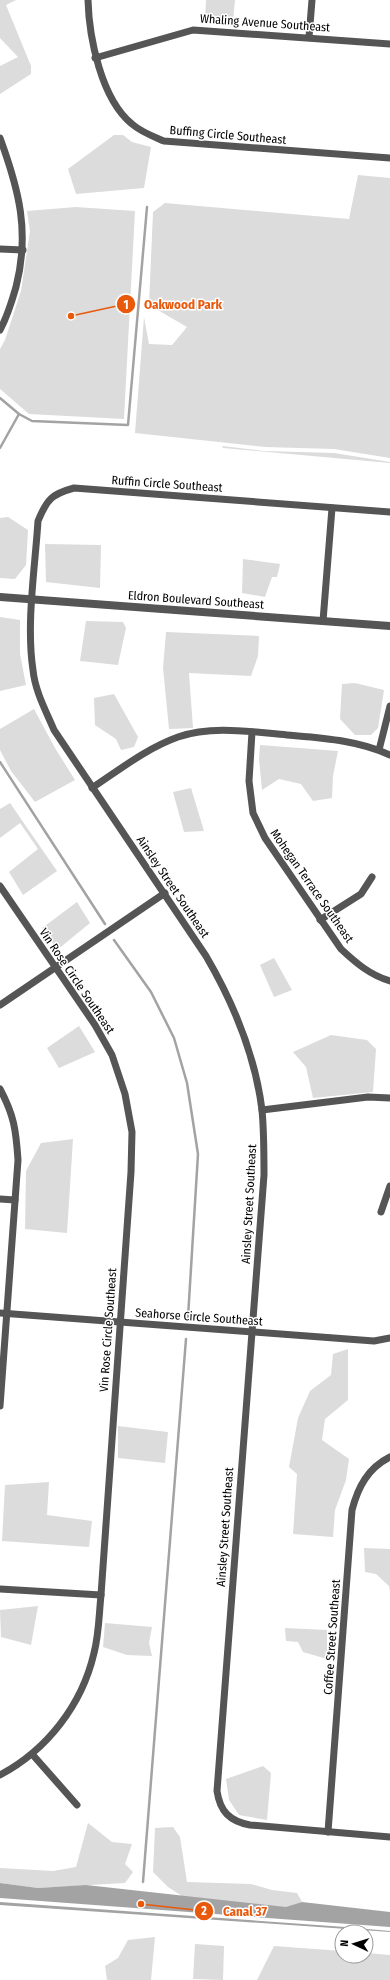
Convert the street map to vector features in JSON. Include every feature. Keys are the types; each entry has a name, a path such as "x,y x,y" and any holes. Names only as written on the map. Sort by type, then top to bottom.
{"street":[{"name":"Buffing Circle Southeast","path":"88,0 88,19 95,58 107,88 119,109 130,123 145,133 164,141 390,158"},
{"path":"309,37 312,0"},
{"name":"Whaling Avenue Southeast","path":"95,58 193,30 309,37 390,44"},
{"path":"0,138 19,198 23,226 21,269 14,296 0,330"},
{"path":"0,249 23,250"},
{"name":"Ruffin Circle Southeast","path":"33,600 38,521 45,504 57,493 74,488 390,512"},
{"path":"323,622 332,508"},
{"name":"Eldron Boulevard Southeast","path":"0,597 390,626"},
{"name":"Ainsley Street Southeast","path":"33,600 30,636 33,671 40,696 54,730 206,956 227,993 246,1039 254,1067 262,1110 264,1175 216,1791 223,1811 241,1823 250,1826 328,1832"},
{"path":"379,750 390,706"},
{"path":"92,788 147,752 179,737 205,732 252,732 346,741 379,750 390,755"},
{"name":"Mohegan Terrace Southeast","path":"252,732 249,781 253,813 265,838 341,949 357,964 380,978 390,981"},
{"path":"320,920 361,894 372,877"},
{"name":"Vin Rose Circle Southeast","path":"0,886 95,1025 112,1055 124,1094 130,1124 132,1172 119,1322 101,1595 95,1652 87,1676 73,1706 55,1732 32,1754 0,1775"},
{"path":"0,1005 54,967 165,894"},
{"path":"0,1089 11,1108 16,1130 18,1160 3,1313 0,1406"},
{"path":"262,1110 368,1097 390,1098"},
{"path":"381,1212 390,1186"},
{"path":"0,1199 15,1200"},
{"name":"Seahorse Circle Southeast","path":"3,1313 374,1341 390,1338"},
{"name":"Coffee Street Southeast","path":"328,1832 352,1510 357,1492 367,1475 382,1461 390,1457"},
{"path":"0,1589 101,1595"},
{"path":"32,1754 77,1805"},
{"path":"328,1832 390,1836"}],"shaded area":[{"path":"0,0 16,0 6,5 31,66 31,74 0,94 0,66 18,57 0,38"},
{"path":"206,0 235,0 233,21 205,20"},
{"path":"114,135 123,135 132,142 151,147 144,188 76,194 68,169"},
{"path":"358,175 390,178 390,458 334,449 265,447 135,433 144,317 149,344 172,345 187,327 149,305 153,212 165,203 349,219"},
{"path":"76,207 135,211 124,419 29,414 0,389 0,349 5,340 21,291 30,231 27,211"},
{"path":"222,446 264,451 334,453 390,463 223,448"},
{"path":"8,517 28,530 26,565 15,579 0,578 0,518"},
{"path":"45,544 101,545 100,588 46,582"},
{"path":"243,559 280,564 277,577 272,577 265,597 242,593"},
{"path":"0,617 20,620 20,654 26,685 0,691"},
{"path":"86,621 123,622 126,628 118,665 80,661"},
{"path":"166,632 259,636 258,656 251,676 189,673 193,728 169,729 163,668"},
{"path":"355,683 384,690 378,728 371,735 355,735 340,719 342,684"},
{"path":"114,694 138,737 134,747 121,750 116,739 95,725 94,698"},
{"path":"34,709 55,748 75,780 35,802 11,771 0,750 0,729"},
{"path":"260,745 338,751 333,776 332,798 313,801 301,784 279,779 262,790 259,759"},
{"path":"191,788 204,831 184,832 173,792"},
{"path":"10,803 57,871 23,895 9,872 38,849 20,823 0,838 0,809"},
{"path":"77,902 90,923 57,950 42,928"},
{"path":"274,958 292,990 274,997 260,965"},
{"path":"79,1026 95,1052 59,1068 47,1048"},
{"path":"331,1035 367,1040 376,1049 373,1092 313,1098 306,1067 293,1052"},
{"path":"73,1139 67,1233 25,1229 26,1171 41,1143"},
{"path":"348,1349 348,1400 325,1419 322,1440 349,1459 346,1480 335,1510 333,1537 293,1534 297,1474 289,1467 298,1418 310,1391 331,1375 333,1354"},
{"path":"118,1426 168,1432 165,1463 118,1458"},
{"path":"49,1482 47,1515 92,1521 89,1547 2,1541 5,1485"},
{"path":"364,1548 390,1549 390,1592 389,1586 376,1574 365,1572"},
{"path":"38,1606 31,1645 1,1637 0,1610"},
{"path":"105,1623 152,1627 149,1643 152,1656 127,1655 103,1647"},
{"path":"285,1628 327,1630 327,1659 303,1652 298,1642 286,1641"},
{"path":"263,1766 271,1773 267,1820 239,1815 229,1800 226,1779"},
{"path":"88,1823 112,1842 132,1844 125,1864 133,1872 125,1883 38,1888 0,1883 0,1868 53,1871 76,1867"},
{"path":"173,1827 180,1837 187,1882 251,1884 272,1890 297,1893 302,1902 286,1908 182,1896 168,1887 153,1872 155,1828"},
{"path":"0,1883 38,1888 86,1885 286,1907 302,1902 390,1912 390,1927 374,1926 374,1924 350,1924 0,1898"},
{"path":"0,1902 334,1926 334,1928 0,1905"},
{"path":"374,1930 390,1931 374,1931"},
{"path":"155,1937 151,1980 107,1980 105,1966 118,1958 128,1940"},
{"path":"195,1944 224,1946 223,1980 193,1979"},
{"path":"274,1946 334,1950 334,1964 374,1964 374,1954 390,1955 390,1980 257,1980"}],"waterway":[{"path":"0,398 19,414 32,421 128,425 147,207"},
{"path":"0,448 19,414"},
{"path":"0,762 105,924"},
{"path":"114,940 151,992 174,1038 187,1083 198,1154 188,1317"},
{"path":"143,1882 186,1339"}],"place":[{"name":"Oakwood Park","path":"71,316"},
{"name":"Canal 37","path":"141,1904"}]}
